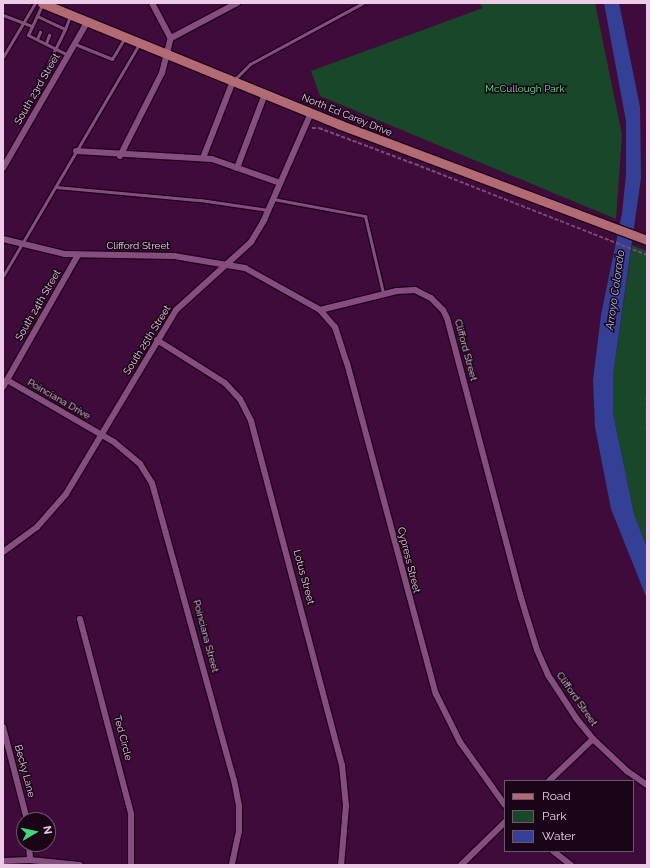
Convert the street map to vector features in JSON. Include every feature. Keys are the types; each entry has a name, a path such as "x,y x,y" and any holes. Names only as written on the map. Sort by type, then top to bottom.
{"main road":[{"name":"North Ed Carey Drive","path":"42,3 266,94 439,168 647,240"}],"street":[{"path":"120,156 140,119 168,54 171,38 152,3"},
{"path":"171,38 237,3"},
{"name":"South 23rd Street","path":"3,168 88,21"},
{"path":"203,158 233,81"},
{"path":"237,168 266,94"},
{"name":"South 25th Street","path":"3,552 37,527 58,506 102,435 157,340 185,301 229,265 252,242 274,199 311,113"},
{"path":"76,151 120,156 203,158 280,183"},
{"name":"Clifford Street","path":"3,239 78,255 154,254 229,265 252,270 320,310 383,293 406,290 424,292 438,304 447,318 537,650 561,697 593,739 627,771 647,785"},
{"name":"South 24th Street","path":"3,387 78,255"},
{"name":"Cypress Street","path":"320,310 335,327 347,363 436,694 463,748 504,804"},
{"name":"Lotus Street","path":"157,340 225,383 240,399 251,421 342,765 346,806 341,865"},
{"name":"Poinciana Drive","path":"6,380 102,435"},
{"name":"Poinciana Street","path":"102,435 140,464 157,493 234,780 239,806 239,831 232,865"},
{"name":"Ted Circle","path":"80,619 131,813 130,865"},
{"name":"Becky Lane","path":"3,727 25,812"},
{"path":"550,780 593,739"},
{"path":"461,865 504,823"},
{"path":"30,852 30,860"},
{"path":"554,852 571,865"},
{"path":"3,862 30,860 80,865"}],"lane":[{"path":"3,57 25,23 35,3"},
{"path":"42,3 28,35 57,48 68,55"},
{"path":"233,81 250,64 363,3"},
{"path":"3,14 32,26"},
{"path":"47,66 57,48 71,14"},
{"path":"36,16 53,26 65,29"},
{"path":"43,25 45,20"},
{"path":"37,39 40,32"},
{"path":"46,43 49,35"},
{"path":"75,44 112,59 126,36"},
{"path":"3,276 140,42"},
{"path":"56,187 200,200 268,210"},
{"path":"274,199 365,216 383,293"}],"path":[{"path":"304,128 319,128 439,168 647,255"},
{"path":"647,396 647,431"}],"green space":[{"name":"McCullough Park","path":"479,3 595,3 622,135 616,219 320,96 311,71 483,8"},
{"path":"632,245 647,251 647,548 634,514 613,413 613,375"}],"water":[{"name":"Arroyo Colorado","path":"604,3 619,3 640,107 641,178 613,375 613,413 634,514 647,548 647,599 611,509 595,427 593,380 601,315 622,213 626,175 626,121"}]}
